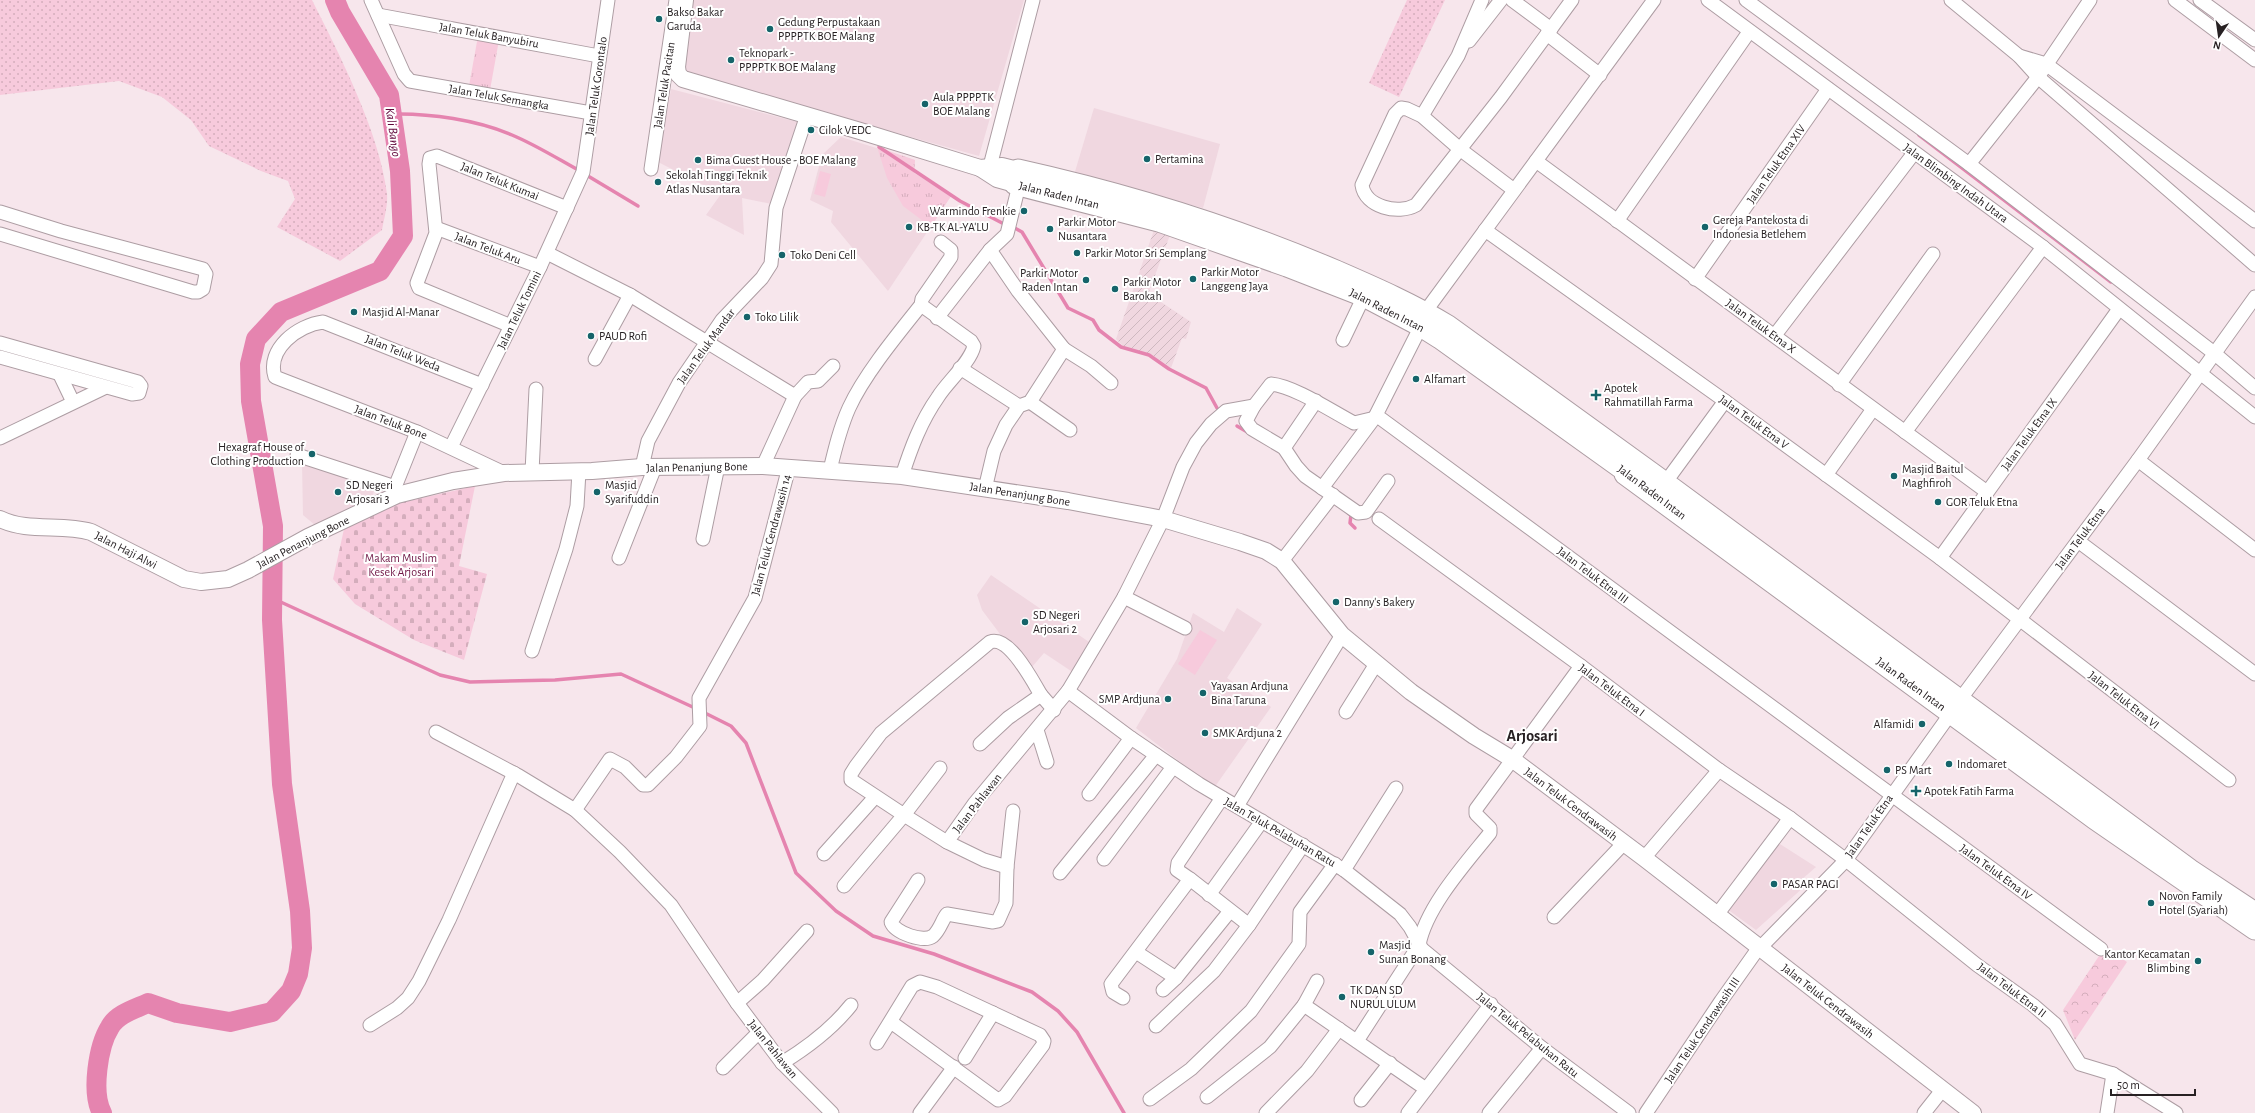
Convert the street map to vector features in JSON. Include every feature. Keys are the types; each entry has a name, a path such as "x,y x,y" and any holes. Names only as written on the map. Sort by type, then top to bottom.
{"highway":[{"name":"Jalan Raden Intan","path":"1018,180 1056,186 1186,221 1317,263 1400,298 1423,319 1627,472 1625,474 1955,707 2190,870 2255,913"},
{"name":"Jalan Raden Intan","path":"1186,221 1287,266 1423,319 1448,326 1664,483 1955,707 2094,818 2255,929"}],"street":[{"path":"371,0 378,15"},
{"name":"Jalan Teluk Gorontalo","path":"583,172 608,0"},
{"name":"Jalan Teluk Pacitan","path":"682,0 677,67 678,74 683,79 807,115"},
{"name":"Jalan Teluk Pacitan","path":"651,169 682,0"},
{"path":"807,115 986,169 1033,0"},
{"path":"1458,56 1482,0"},
{"path":"1422,116 1458,56 1501,0"},
{"path":"1512,0 1600,74"},
{"path":"1514,190 1461,150 1422,116 1404,108 1401,108 1395,114 1362,181 1362,190 1368,197 1392,209 1403,210 1412,207 1420,201 1461,150 1572,0"},
{"path":"1282,561 1329,495 1376,417 1423,319 1485,230 1654,0"},
{"name":"Jalan Blimbing Indah Utara","path":"1708,0 1749,32 2043,247 2199,374 2255,417"},
{"name":"Jalan Blimbing Indah Utara","path":"1746,0 1969,164 2214,353 2255,388"},
{"path":"1951,0 2019,56 2038,77 2255,265"},
{"path":"1969,164 2038,77 2090,0"},
{"path":"2175,0 2255,60"},
{"path":"2200,0 2254,37 2243,51"},
{"name":"Jalan Teluk Banyubiru","path":"378,15 599,56"},
{"name":"Jalan Teluk Semangka","path":"378,15 408,79 416,83 592,112"},
{"path":"1617,221 1749,32"},
{"path":"2019,56 2046,64 2255,221"},
{"name":"Jalan Teluk Etna XIV","path":"1696,279 1828,89"},
{"name":"Jalan Teluk Mandar","path":"619,558 649,467 648,441 669,399 722,320 762,278 771,264 776,208 807,115"},
{"path":"1775,335 1914,153"},
{"name":"Jalan Teluk Kumai","path":"436,228 429,164 432,157 437,156 567,208"},
{"name":"Jalan Teluk Etna X","path":"1536,160 1696,279 1775,335 1839,385 1987,492"},
{"name":"Jalan Raden Intan","path":"986,169 997,180 1018,180"},
{"name":"Jalan Teluk Tomini","path":"451,446 540,267 583,172"},
{"path":"937,318 990,250 1007,234 1018,180"},
{"path":"0,212 62,231 203,269 206,274 203,289 200,292 193,292 0,234"},
{"path":"436,228 417,283 421,290 511,326"},
{"name":"Jalan Teluk Aru","path":"436,228 540,267"},
{"name":"Jalan Teluk Etna V","path":"1485,230 1725,401 1940,558 2019,619"},
{"path":"830,470 840,429 849,407 889,346 920,306 922,299 951,257 951,250 941,242"},
{"path":"1905,432 2043,247"},
{"path":"990,250 1018,291 1064,349 1091,366 1111,383"},
{"path":"547,252 630,295 708,341 795,396"},
{"path":"1839,385 1933,254"},
{"path":"595,359 630,295"},
{"path":"1343,340 1364,296"},
{"name":"Jalan Teluk Etna","path":"1759,948 1846,860 1890,795 2138,460 2255,297"},
{"path":"902,476 915,436 938,396 960,368 974,346 971,341 920,306"},
{"name":"Jalan Teluk Etna IX","path":"1940,558 2119,309"},
{"name":"Jalan Teluk Bone","path":"323,322 310,325 280,345 272,367 275,377 451,446 504,472"},
{"name":"Jalan Teluk Weda","path":"323,322 482,385"},
{"path":"4,344 138,382 140,389 132,394 104,388 2,358 4,344"},
{"path":"985,489 996,446 1064,349"},
{"path":"763,466 795,396 808,382 818,381 833,366"},
{"path":"960,368 1070,430"},
{"path":"60,375 73,402"},
{"path":"1376,417 1354,423 1316,402 1281,386 1271,384 1246,419 1247,425 1284,448 1300,472 1329,495 1358,513 1363,514 1366,512 1388,481"},
{"path":"0,438 104,388"},
{"path":"532,472 536,389"},
{"path":"1664,483 1725,401"},
{"path":"1284,448 1316,402"},
{"path":"1068,691 1124,597 1163,519 1183,467 1211,424 1226,411 1254,406"},
{"path":"1826,475 1873,409"},
{"name":"Jalan Teluk Etna III","path":"1376,417 1890,795"},
{"path":"296,455 396,491 417,432"},
{"path":"2138,460 2255,550"},
{"path":"703,539 718,466"},
{"name":"Jalan Penanjung Bone","path":"248,570 396,491 504,472 579,471 649,467 789,467 902,476 1068,501 1163,519"},
{"name":"Jalan Teluk Cendrawasih 14","path":"575,810 610,759 625,767 643,785 648,785 673,761 700,726 699,698 755,598 789,467"},
{"path":"532,651 566,549 577,506 579,471"},
{"name":"Jalan Haji Alwi","path":"0,519 22,527 81,529 91,532 184,579 201,582 213,582 228,579 248,570"},
{"name":"Jalan Teluk Cendrawasih","path":"1163,519 1256,547 1282,561 1342,635 1376,664 1440,713 1512,759 1644,858 1716,916 1974,1113"},
{"name":"Jalan Teluk Etna I","path":"1379,519 1581,666 1719,770 1790,818 1846,860"},
{"path":"2078,541 2255,674"},
{"path":"1124,597 1185,628"},
{"name":"Jalan Teluk Etna VI","path":"2019,619 2229,780"},
{"path":"1237,806 1342,635"},
{"name":"Jalan Pahlawan","path":"1041,694 1011,649 999,641 990,642 924,699 895,720 881,733 851,774 852,781 947,842 974,804 1054,710 1068,691"},
{"path":"1346,712 1376,664"},
{"path":"1357,1041 1419,945 1421,935 1428,920 1450,884 1490,832 1490,828 1476,814 1475,810 1581,666"},
{"name":"Jalan Teluk Pelabuhan Ratu","path":"1068,691 1131,738 1174,767 1222,798 1339,867 1400,914 1410,927 1419,945 1542,1048 1625,1112"},
{"path":"980,744 1008,718 1041,694 1054,710"},
{"path":"1037,730 1047,762"},
{"name":"Jalan Pahlawan","path":"436,732 514,773 575,810 620,852 671,906 737,1003 782,1063 832,1113"},
{"path":"1089,794 1131,738"},
{"path":"1060,873 1156,755"},
{"path":"1104,858 1174,767"},
{"path":"844,886 904,815 940,768"},
{"path":"1644,858 1719,770"},
{"path":"370,1025 397,1008 408,998 419,981 452,913 514,773"},
{"path":"1150,1099 1191,1069 1236,1028 1256,1005 1298,946 1300,940 1300,912 1339,867 1396,788"},
{"name":"Jalan Teluk Etna IV","path":"1890,795 2101,949"},
{"path":"824,854 875,797"},
{"path":"1222,798 1178,863 1177,870 1230,912 1249,925"},
{"path":"918,880 891,922 894,928 902,932 927,938 935,935 947,914 993,922 998,921 1006,903 1007,867 1013,811"},
{"path":"1716,916 1790,818"},
{"path":"1209,895 1262,821"},
{"path":"947,842 979,857 1007,867"},
{"path":"1554,917 1624,843"},
{"path":"1156,1026 1214,971 1249,925 1303,845"},
{"name":"Jalan Teluk Etna II","path":"1846,860 1977,965 2033,1005 2055,1024 2080,1064 2113,1074 2176,1113"},
{"path":"1123,998 1113,992 1110,985 1190,880"},
{"path":"1163,990 1176,978 1230,912"},
{"path":"737,1003 763,980 807,931"},
{"name":"Jalan Teluk Cendrawasih III","path":"1646,1113 1721,1000 1759,948"},
{"path":"1136,952 1176,978"},
{"path":"1207,1097 1270,1047 1304,1005 1317,981"},
{"path":"877,1043 912,986 919,982 937,987 1040,1035 1044,1040 1043,1045 1005,1096 998,1100 890,1022"},
{"path":"1413,1111 1426,1089 1491,1004"},
{"path":"782,1063 816,1040 839,1020 851,1005"},
{"path":"1304,1005 1426,1089"},
{"path":"965,1058 993,1013"},
{"path":"1266,1113 1307,1071 1339,1028"},
{"path":"724,1068 759,1032"},
{"path":"1489,1113 1542,1048"},
{"path":"1361,1100 1390,1063"},
{"path":"927,1110 954,1067"},
{"path":"2107,1113 2113,1074"},
{"path":"1924,1113 1943,1089"}],"shaded area":[{"path":"690,0 1024,0 979,156 692,76 684,68"},
{"path":"671,89 801,123 772,204 742,198 744,235 706,215 721,194 658,162"},
{"name":"Pertamina","path":"1094,108 1220,144 1203,208 1074,175"},
{"path":"841,137 915,160 914,173 951,196 888,291 831,222 833,211 810,200 822,155"},
{"path":"1154,230 1170,235 1147,297 1155,298 1191,322 1186,339 1182,338 1171,368 1150,354 1124,347 1116,339"},
{"name":"SD Negeri Arjosari 3","path":"302,462 375,487 372,498 315,525 303,515"},
{"name":"SD Negeri Arjosari 2","path":"991,575 1092,644 1074,673 1044,653 1032,667 1000,634 982,610 977,595"},
{"name":"Yayasan Ardjuna Bina Taruna","path":"1237,608 1262,624 1227,678 1271,707 1214,788 1136,728 1177,659 1193,613 1224,632"},
{"name":"PASAR PAGI","path":"1777,842 1816,867 1800,881 1805,886 1756,930 1727,909"}],"green space":[{"path":"0,0 312,0 346,69 376,145 383,170 387,194 382,230 340,261 277,227 295,199 288,181 261,171 209,146 191,120 162,97 119,81 0,95"},
{"path":"1407,0 1445,0 1399,97 1369,83"},
{"path":"478,36 499,40 490,90 469,86"},
{"path":"479,40 496,43 489,85 472,82"},
{"path":"877,147 915,160 914,173 951,196 931,227 903,206 887,178"},
{"path":"820,171 831,174 825,197 814,194"},
{"name":"Makam Muslim Kesek Arjosari","path":"475,486 459,566 487,574 464,660 414,640 355,604 333,579 344,529 391,505"},
{"path":"1200,630 1217,640 1195,675 1178,664"},
{"path":"2105,947 2127,962 2075,1040 2063,1010"}],"waterway":[{"name":"Kali Bango","path":"102,1113 97,1094 97,1070 99,1057 110,1027 113,1022 122,1015 148,1003 177,1013 230,1022 272,1012 291,991 298,974 302,948 300,911 282,784 272,620 273,526 251,401 250,364 256,339 281,312 380,271 403,236 400,171 389,95 340,12 335,0"},
{"name":"Kali Bango","path":"392,114 437,116 484,125 521,139 580,171"},
{"path":"1919,135 2111,282"},
{"path":"879,147 960,201 1004,224"},
{"path":"588,176 638,206"},
{"path":"1013,227 1022,232 1068,308 1093,320 1099,330 1121,347 1149,355 1169,369 1206,388 1217,408"},
{"path":"1237,426 1249,433"},
{"path":"1348,513 1351,515 1350,523 1355,528"},
{"path":"272,598 440,675 470,682 555,680 621,674 697,709"},
{"path":"703,712 731,726 746,743 796,873 836,911 873,936 934,954 1032,992 1058,1011 1077,1032 1124,1113"}],"place":[{"name":"Bakso Bakar Garuda","path":"659,19"},
{"name":"Gedung Perpustakaan PPPPTK BOE Malang","path":"770,29"},
{"name":"Teknopark - PPPPTK BOE Malang","path":"731,60"},
{"name":"Aula PPPPTK BOE Malang","path":"925,104"},
{"name":"Cilok VEDC","path":"811,130"},
{"name":"Pertamina","path":"1147,159"},
{"name":"Bima Guest House - BOE Malang","path":"698,160"},
{"name":"Sekolah Tinggi Teknik Atlas Nusantara","path":"658,182"},
{"name":"Warmindo Frenkie","path":"1024,211"},
{"name":"KB-TK AL-YA'LU","path":"909,227"},
{"name":"Gereja Pantekosta di Indonesia Betlehem","path":"1705,227"},
{"name":"Parkir Motor Nusantara","path":"1050,229"},
{"name":"Parkir Motor Sri Semplang","path":"1077,253"},
{"name":"Toko Deni Cell","path":"782,255"},
{"name":"Parkir Motor Langgeng Jaya","path":"1193,279"},
{"name":"Parkir Motor Raden Intan","path":"1086,280"},
{"name":"Parkir Motor Barokah","path":"1115,289"},
{"name":"Masjid Al-Manar","path":"354,312"},
{"name":"Toko Lilik","path":"747,317"},
{"name":"PAUD Rofi","path":"591,336"},
{"name":"Alfamart","path":"1416,379"},
{"name":"Apotek Rahmatillah Farma","path":"1596,395"},
{"name":"Hexagraf House of Clothing Production","path":"312,454"},
{"name":"Masjid Baitul Maghfiroh","path":"1894,476"},
{"name":"SD Negeri Arjosari 3","path":"338,492"},
{"name":"Masjid Syarifuddin","path":"597,492"},
{"name":"GOR Teluk Etna","path":"1938,502"},
{"name":"Danny's Bakery","path":"1336,602"},
{"name":"SD Negeri Arjosari 2","path":"1025,622"},
{"name":"Yayasan Ardjuna Bina Taruna","path":"1203,693"},
{"name":"SMP Ardjuna","path":"1168,699"},
{"name":"Alfamidi","path":"1922,724"},
{"name":"SMK Ardjuna 2","path":"1205,733"},
{"name":"Indomaret","path":"1949,764"},
{"name":"PS Mart","path":"1887,770"},
{"name":"Apotek Fatih Farma","path":"1916,791"},
{"name":"PASAR PAGI","path":"1774,884"},
{"name":"Novon Family Hotel (Syariah)","path":"2151,903"},
{"name":"Masjid Sunan Bonang","path":"1371,952"},
{"name":"Kantor Kecamatan Blimbing","path":"2198,961"},
{"name":"TK DAN SD NURUL ULUM","path":"1342,997"}],"district":[{"name":"Arjosari","path":"1532,735"}]}
